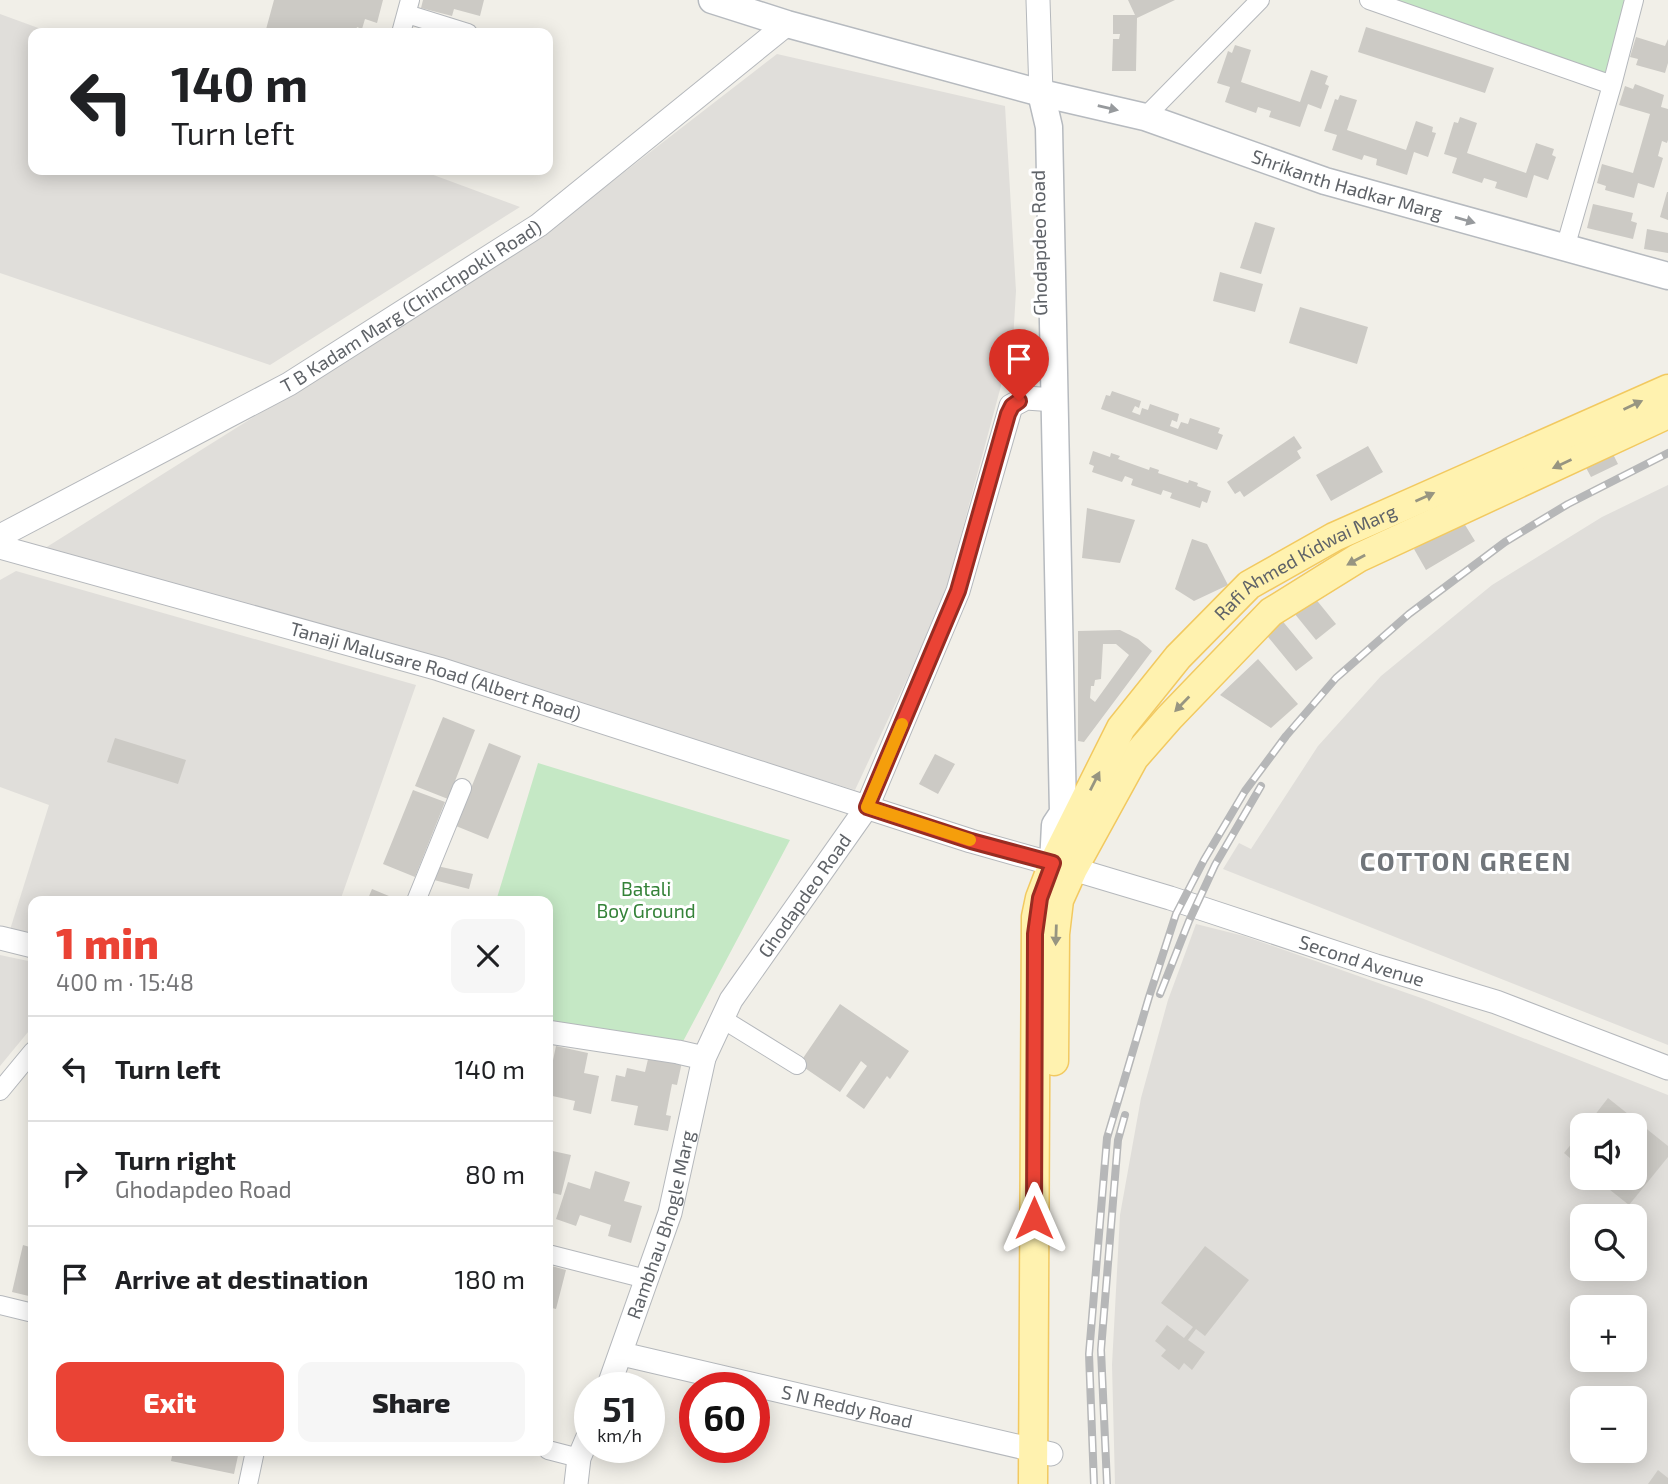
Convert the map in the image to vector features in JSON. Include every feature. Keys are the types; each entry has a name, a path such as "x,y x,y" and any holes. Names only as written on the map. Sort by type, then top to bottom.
{"main road":[{"name":"Shrikanth Hadkar Marg","path":"712,0 787,24 1145,117 1325,181 1668,276"},
{"name":"Ghodapdeo Road","path":"1034,90 1049,127 1049,400 1063,813 1055,825 1063,866"},
{"name":"Rafi Ahmed Kidwai Marg","path":"1063,866 1121,728 1178,657 1249,585 1334,537 1668,389"},
{"name":"Rafi Ahmed Kidwai Marg","path":"1063,866 1134,758 1168,718 1271,612 1358,558 1668,414"},
{"path":"1033,1484 1042,1452 1035,934 1040,898 1063,866"},
{"path":"1042,1452 1052,1484"}],"street":[{"path":"1025,0 1034,90"},
{"path":"1034,90 1038,0"},
{"path":"1145,117 1260,0"},
{"path":"1369,0 1612,85"},
{"path":"1565,248 1634,0"},
{"path":"402,28 408,7 456,28"},
{"name":"T B Kadam Marg (Chinchpokli Road)","path":"0,536 289,384 538,225 787,24"},
{"name":"Ghodapdeo Road","path":"704,1058 731,1000 867,807 958,591 1012,406 1026,398 1049,400"},
{"name":"Tanaji Malusare Road (Albert Road)","path":"0,547 439,669 971,841 1063,866"},
{"path":"418,896 461,788"},
{"name":"Second Avenue","path":"1063,866 1496,1002 1668,1068"},
{"path":"0,938 28,945"},
{"path":"721,1018 797,1065"},
{"path":"553,1033 704,1058"},
{"path":"0,1091 28,1057"},
{"name":"Rambhau Bhogle Marg","path":"615,1372 670,1213 704,1058"},
{"path":"553,1255 646,1279"},
{"path":"0,1305 28,1312"},
{"name":"S N Reddy Road","path":"622,1354 1042,1452"},
{"path":"553,1451 574,1457"},
{"path":"248,1484 254,1456"},
{"path":"576,1484 578,1463"}],"shaded area":[{"path":"0,14 38,28 28,28 28,175 434,175 520,207 270,365 0,273"},
{"path":"777,54 1005,106 1016,291 1013,341 943,602 855,790 446,665 42,550 543,235"},
{"path":"1668,485 1668,1045 1223,869 1239,843 1251,849 1318,746 1381,676 1492,585 1602,517"},
{"path":"16,571 416,685 342,896 28,896 28,937 9,933 49,805 0,787 0,580"},
{"path":"1196,924 1244,936 1424,999 1668,1095 1668,1484 1115,1484 1112,1365 1120,1215 1141,1098 1168,1000"},
{"path":"0,955 28,961 28,1032 0,1066"}],"green space":[{"path":"1378,0 1634,0 1611,82"},
{"name":"Batali Boy Ground","path":"538,763 790,840 679,1049 553,1031 553,896 498,896"}],"building":[{"path":"274,0 383,0 377,23 365,19 362,28 266,28"},
{"path":"423,0 484,0 480,16 454,9 452,16 421,8"},
{"path":"1128,0 1175,0 1137,18 1136,71 1112,71 1113,39 1119,39 1120,34 1113,34 1113,15 1135,15"},
{"path":"1366,27 1494,68 1485,93 1358,52"},
{"path":"1636,37 1665,46 1668,39 1668,63 1665,73 1636,65 1638,59 1630,57"},
{"path":"1235,45 1251,50 1241,82 1300,102 1311,70 1328,76 1325,84 1329,86 1321,109 1308,104 1300,127 1269,117 1271,111 1258,107 1256,113 1225,102 1230,87 1217,83 1228,51 1232,53"},
{"path":"1635,84 1664,95 1661,107 1668,109 1668,140 1667,143 1662,141 1658,156 1663,158 1654,188 1638,183 1634,198 1605,190 1606,186 1597,183 1602,164 1633,173 1650,114 1619,105 1625,86 1633,89"},
{"path":"1340,95 1357,100 1347,130 1406,150 1416,121 1433,127 1432,132 1436,133 1428,157 1414,152 1407,175 1376,165 1377,159 1364,155 1362,160 1332,150 1337,135 1324,131 1335,99 1338,100"},
{"path":"1460,117 1477,123 1467,153 1526,173 1536,143 1554,149 1552,155 1556,157 1548,180 1534,175 1527,198 1495,188 1497,182 1484,178 1482,183 1452,173 1457,158 1444,154 1454,122 1458,123"},
{"path":"1668,192 1668,220 1660,217"},
{"path":"1593,204 1633,213 1631,221 1637,223 1633,239 1587,228"},
{"path":"1255,222 1275,228 1261,274 1240,268"},
{"path":"1647,229 1668,233 1668,253 1644,249"},
{"path":"1220,272 1263,284 1255,312 1213,301"},
{"path":"1300,307 1368,327 1357,364 1289,343"},
{"path":"1112,391 1141,401 1139,408 1135,406 1132,412 1140,415 1142,408 1148,410 1150,404 1179,414 1177,422 1172,420 1170,426 1178,429 1181,422 1188,424 1190,418 1220,428 1218,433 1223,435 1217,450 1101,409 1106,395 1110,396"},
{"path":"1294,436 1302,448 1297,451 1301,458 1244,497 1240,491 1235,494 1227,482"},
{"path":"1368,446 1383,472 1331,501 1316,475"},
{"path":"1611,450 1618,464 1591,477 1584,464"},
{"path":"1093,451 1110,457 1111,453 1120,456 1118,459 1149,470 1150,467 1159,470 1158,473 1188,483 1189,480 1198,483 1197,486 1211,491 1207,503 1202,501 1200,508 1170,498 1172,493 1163,490 1161,495 1131,485 1133,479 1125,476 1122,482 1092,472 1094,466 1089,464"},
{"path":"1087,508 1135,520 1120,563 1082,558"},
{"path":"1462,520 1475,541 1426,570 1414,549"},
{"path":"1192,539 1207,544 1228,585 1194,601 1175,589"},
{"path":"1310,592 1336,624 1316,640 1290,608"},
{"path":"1280,618 1313,658 1296,671 1264,632"},
{"path":"1120,630 1138,639 1152,651 1084,742 1078,741 1078,631","holes":["1103,644 1116,644 1129,655 1095,702 1090,698 1091,686 1094,686 1095,680 1101,679"]},
{"path":"1258,659 1298,704 1271,728 1220,695"},
{"path":"443,717 475,730 448,799 415,786"},
{"path":"115,738 186,760 178,784 107,762"},
{"path":"489,743 521,756 488,839 456,826"},
{"path":"935,754 955,764 938,794 919,784"},
{"path":"413,790 445,802 415,877 383,864"},
{"path":"437,866 473,874 469,889 434,880"},
{"path":"372,889 389,896 369,896"},
{"path":"840,1004 909,1051 890,1079 887,1076 864,1109 846,1096 867,1066 861,1061 840,1092 799,1064"},
{"path":"556,1046 588,1053 584,1073 599,1076 591,1114 573,1110 575,1101 553,1096 553,1060"},
{"path":"649,1055 682,1062 677,1085 672,1084 666,1115 671,1116 668,1131 634,1125 638,1106 611,1101 616,1075 625,1077 627,1068 645,1072"},
{"path":"1608,1098 1627,1113 1596,1113"},
{"path":"1647,1129 1668,1146 1668,1157 1647,1183"},
{"path":"1570,1146 1570,1158 1564,1153"},
{"path":"553,1151 571,1155 561,1195 553,1193"},
{"path":"595,1171 630,1182 624,1201 642,1206 631,1243 608,1236 611,1225 580,1215 576,1226 556,1219 568,1182 590,1189"},
{"path":"1610,1190 1641,1190 1628,1204"},
{"path":"23,1245 28,1246 28,1296 12,1292"},
{"path":"1205,1246 1249,1280 1205,1336 1196,1329 1188,1340 1205,1352 1192,1370 1184,1363 1179,1370 1161,1356 1166,1350 1155,1341 1167,1325 1184,1338 1193,1327 1161,1303"},
{"path":"553,1266 566,1270 556,1309 553,1308"},
{"path":"172,1456 238,1456 234,1474 171,1461"},
{"path":"1658,1470 1668,1478 1668,1484 1648,1484"}],"railway":[{"path":"1094,1484 1089,1354 1107,1138 1176,914 1204,860 1245,791 1286,736 1336,678 1409,614 1505,542 1568,504 1668,453"},
{"path":"1160,994 1215,865 1261,786"},
{"path":"1107,1484 1101,1350 1118,1140 1125,1115"}],"slow traffic":[{"path":"902,724 867,807 970,840"}],"district":[{"name":"COTTON GREEN","path":"1466,862"}],"route":[{"path":"1019,401 1012,406 1008,414 958,591 867,807 971,841 1053,863 1040,898 1035,934 1034,1218"}]}
